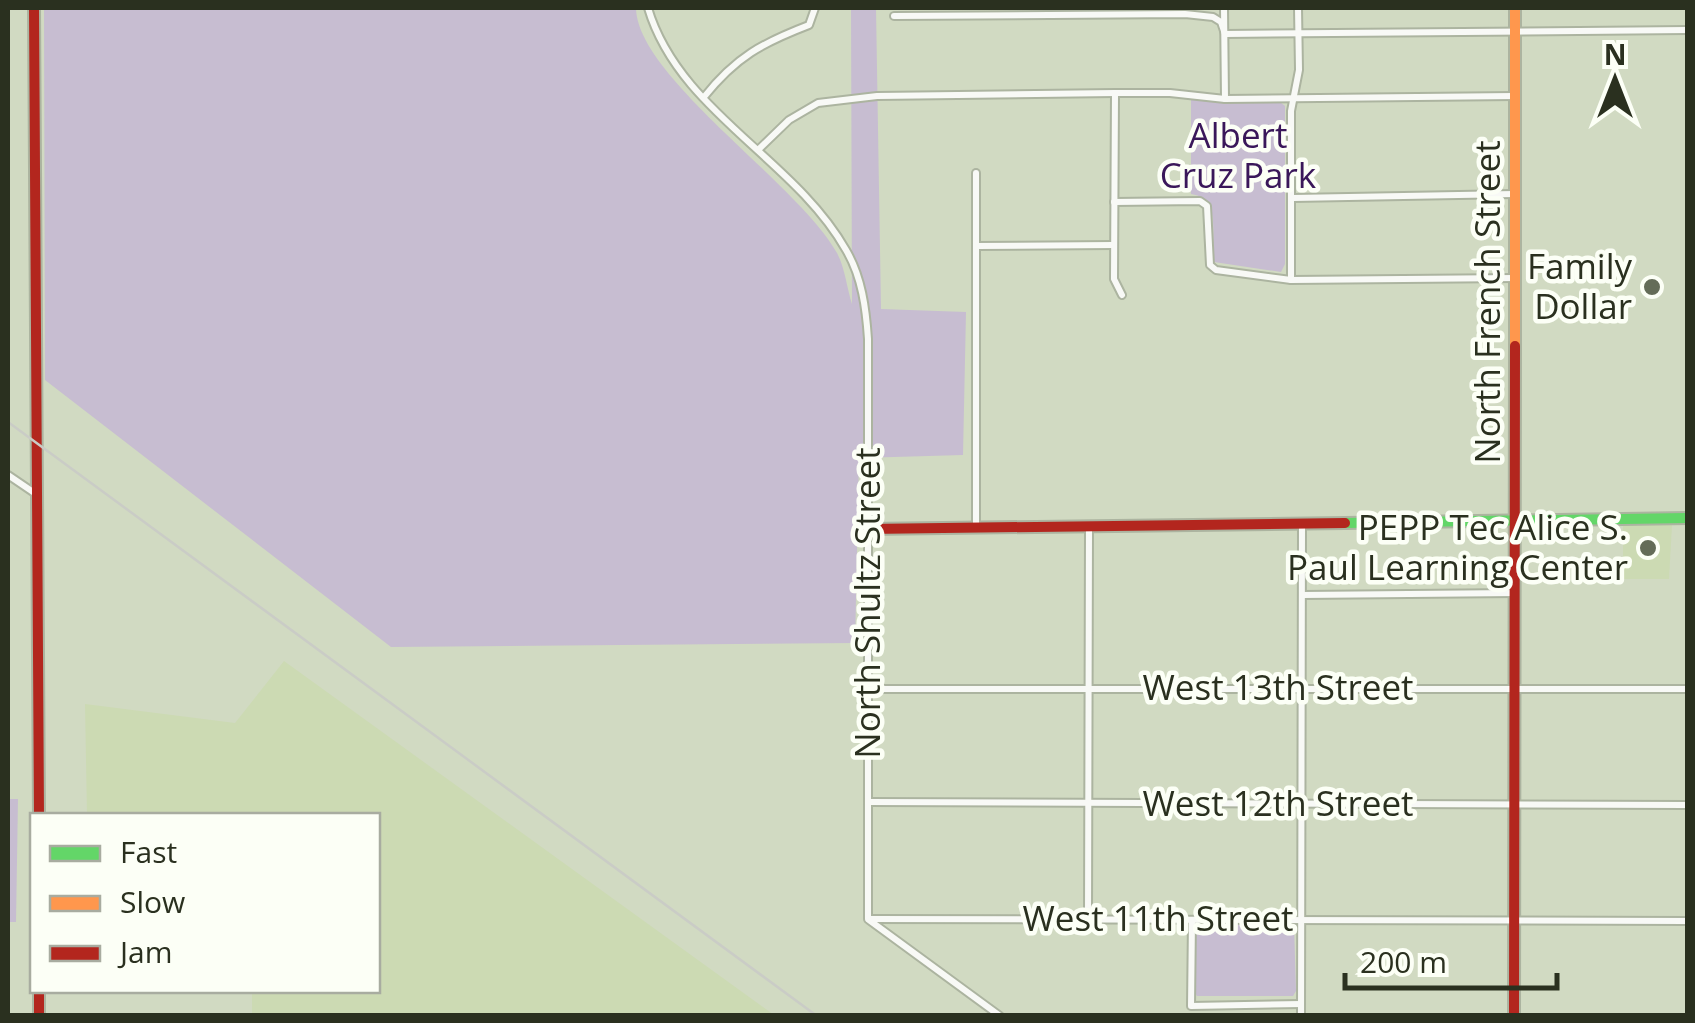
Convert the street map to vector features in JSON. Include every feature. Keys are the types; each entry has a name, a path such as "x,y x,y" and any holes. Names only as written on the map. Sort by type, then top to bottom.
{"street":[{"path":"34,8 39,813"},
{"path":"648,8 659,8"},
{"name":"North Shultz Street","path":"648,8 669,58 836,234 848,252 861,288 868,339 868,919"},
{"path":"704,97 745,54 810,24 814,8"},
{"path":"1224,8 1225,99"},
{"path":"1291,280 1292,111 1299,70 1298,8"},
{"name":"North French Street","path":"1514,1016 1515,8"},
{"path":"894,16 1185,14 1222,22 1225,34"},
{"path":"1225,34 1688,30"},
{"path":"758,150 789,120 818,103 842,99 1114,92 1225,99 1515,96"},
{"path":"1114,92 1114,279 1122,295"},
{"path":"976,173 976,528"},
{"path":"1292,198 1516,194"},
{"path":"1114,202 1200,201 1207,206 1210,265 1216,270 1291,280 1516,278"},
{"path":"977,246 1114,245"},
{"path":"8,475 36,494"},
{"path":"868,529 1688,518"},
{"path":"1301,1016 1302,525"},
{"path":"1088,919 1089,528"},
{"path":"1302,595 1516,593"},
{"name":"West 13th Street","path":"868,689 1688,688"},
{"name":"West 12th Street","path":"868,802 1688,806"},
{"path":"868,919 1000,1016"},
{"name":"West 11th Street","path":"868,919 1688,921"},
{"path":"1192,920 1191,1006 1302,1004"}],"shaded area":[{"name":"PEPP Tec Alice S. Paul Learning Center","path":"1623,525 1672,525 1669,579 1623,579"},
{"path":"284,661 774,1015 252,1015 252,993 380,993 380,813 87,813 85,704 235,723"}],"green space":[{"path":"44,8 636,8 643,36 662,66 817,225 840,259 852,304 851,8 876,8 881,309 966,312 963,455 859,458 855,643 391,647 45,380"},
{"name":"Albert Cruz Park","path":"1191,98 1280,102 1285,106 1285,264 1281,272 1214,262 1211,211 1201,197 1191,194"},
{"path":"8,799 18,799 16,922 8,922"},
{"path":"1200,923 1294,925 1293,996 1197,996 1195,928"}],"railway":[{"path":"8,422 817,1016"}],"traffic: fast":[{"path":"1345,523 1688,518"}],"traffic: slow":[{"path":"1515,8 1515,346"}],"traffic: jam":[{"path":"34,8 39,813"},
{"path":"1514,1016 1515,346"},
{"path":"868,529 1345,523"},
{"path":"39,993 39,1016"}],"place":[{"name":"Family Dollar","path":"1652,287"},
{"name":"PEPP Tec Alice S. Paul Learning Center","path":"1648,548"}]}
